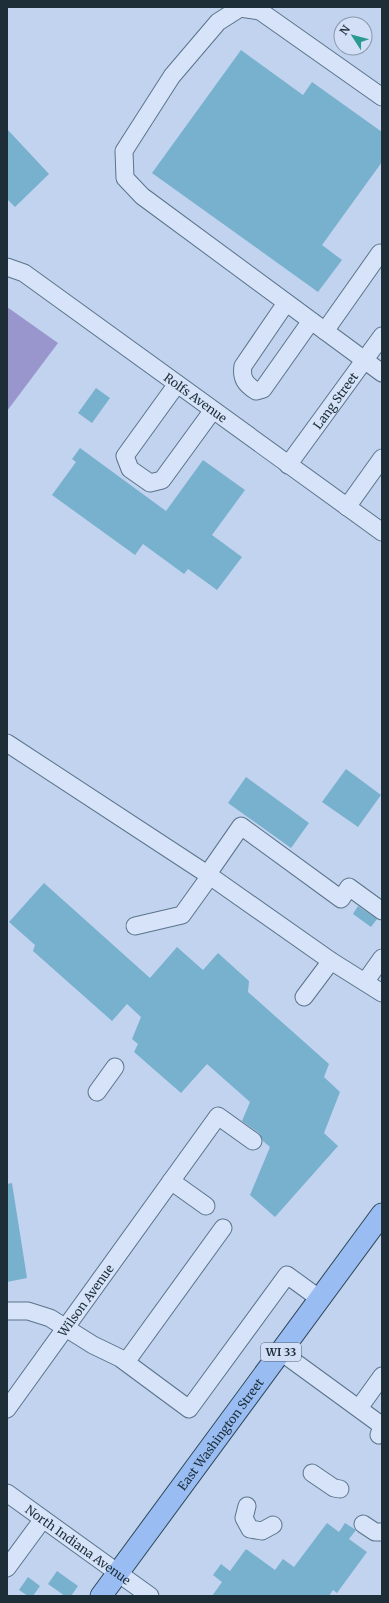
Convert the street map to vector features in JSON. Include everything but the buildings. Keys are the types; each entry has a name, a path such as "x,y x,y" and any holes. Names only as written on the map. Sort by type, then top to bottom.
{"main road":[{"name":"East Washington Street","path":"102,1596 382,1214"}],"street":[{"path":"382,97 260,11 240,8 218,22 172,76 124,151 125,178 142,196 382,373"},
{"path":"325,331 380,253"},
{"name":"Rolfs Avenue","path":"7,267 24,273 382,532"},
{"path":"286,303 243,366 241,375 246,385 256,391 263,389 311,321"},
{"name":"Lang Street","path":"288,465 382,336"},
{"path":"177,384 125,456 130,469 150,483 162,480 214,410"},
{"path":"347,507 382,458"},
{"path":"7,743 208,876 331,961 382,993"},
{"path":"135,926 182,915 241,826 341,899 349,887 382,911"},
{"path":"365,982 382,958"},
{"path":"304,997 331,961"},
{"path":"97,1092 116,1067"},
{"name":"Wilson Avenue","path":"7,1408 218,1116 253,1141"},
{"path":"167,1186 206,1206"},
{"path":"126,1362 223,1228"},
{"path":"7,1311 28,1311 50,1318 92,1344 126,1362 189,1409 287,1275 320,1299"},
{"path":"281,1352 359,1408 382,1427 379,1435"},
{"path":"359,1408 382,1376"},
{"path":"312,1472 334,1488 340,1489"},
{"name":"North Indiana Avenue","path":"7,1493 150,1596"},
{"path":"247,1506 244,1518 250,1529 262,1531 273,1525"},
{"path":"7,1568 43,1519"},
{"path":"363,1524 374,1532 382,1532"}],"shaded area":[{"path":"7,307 58,343 7,411"}]}
